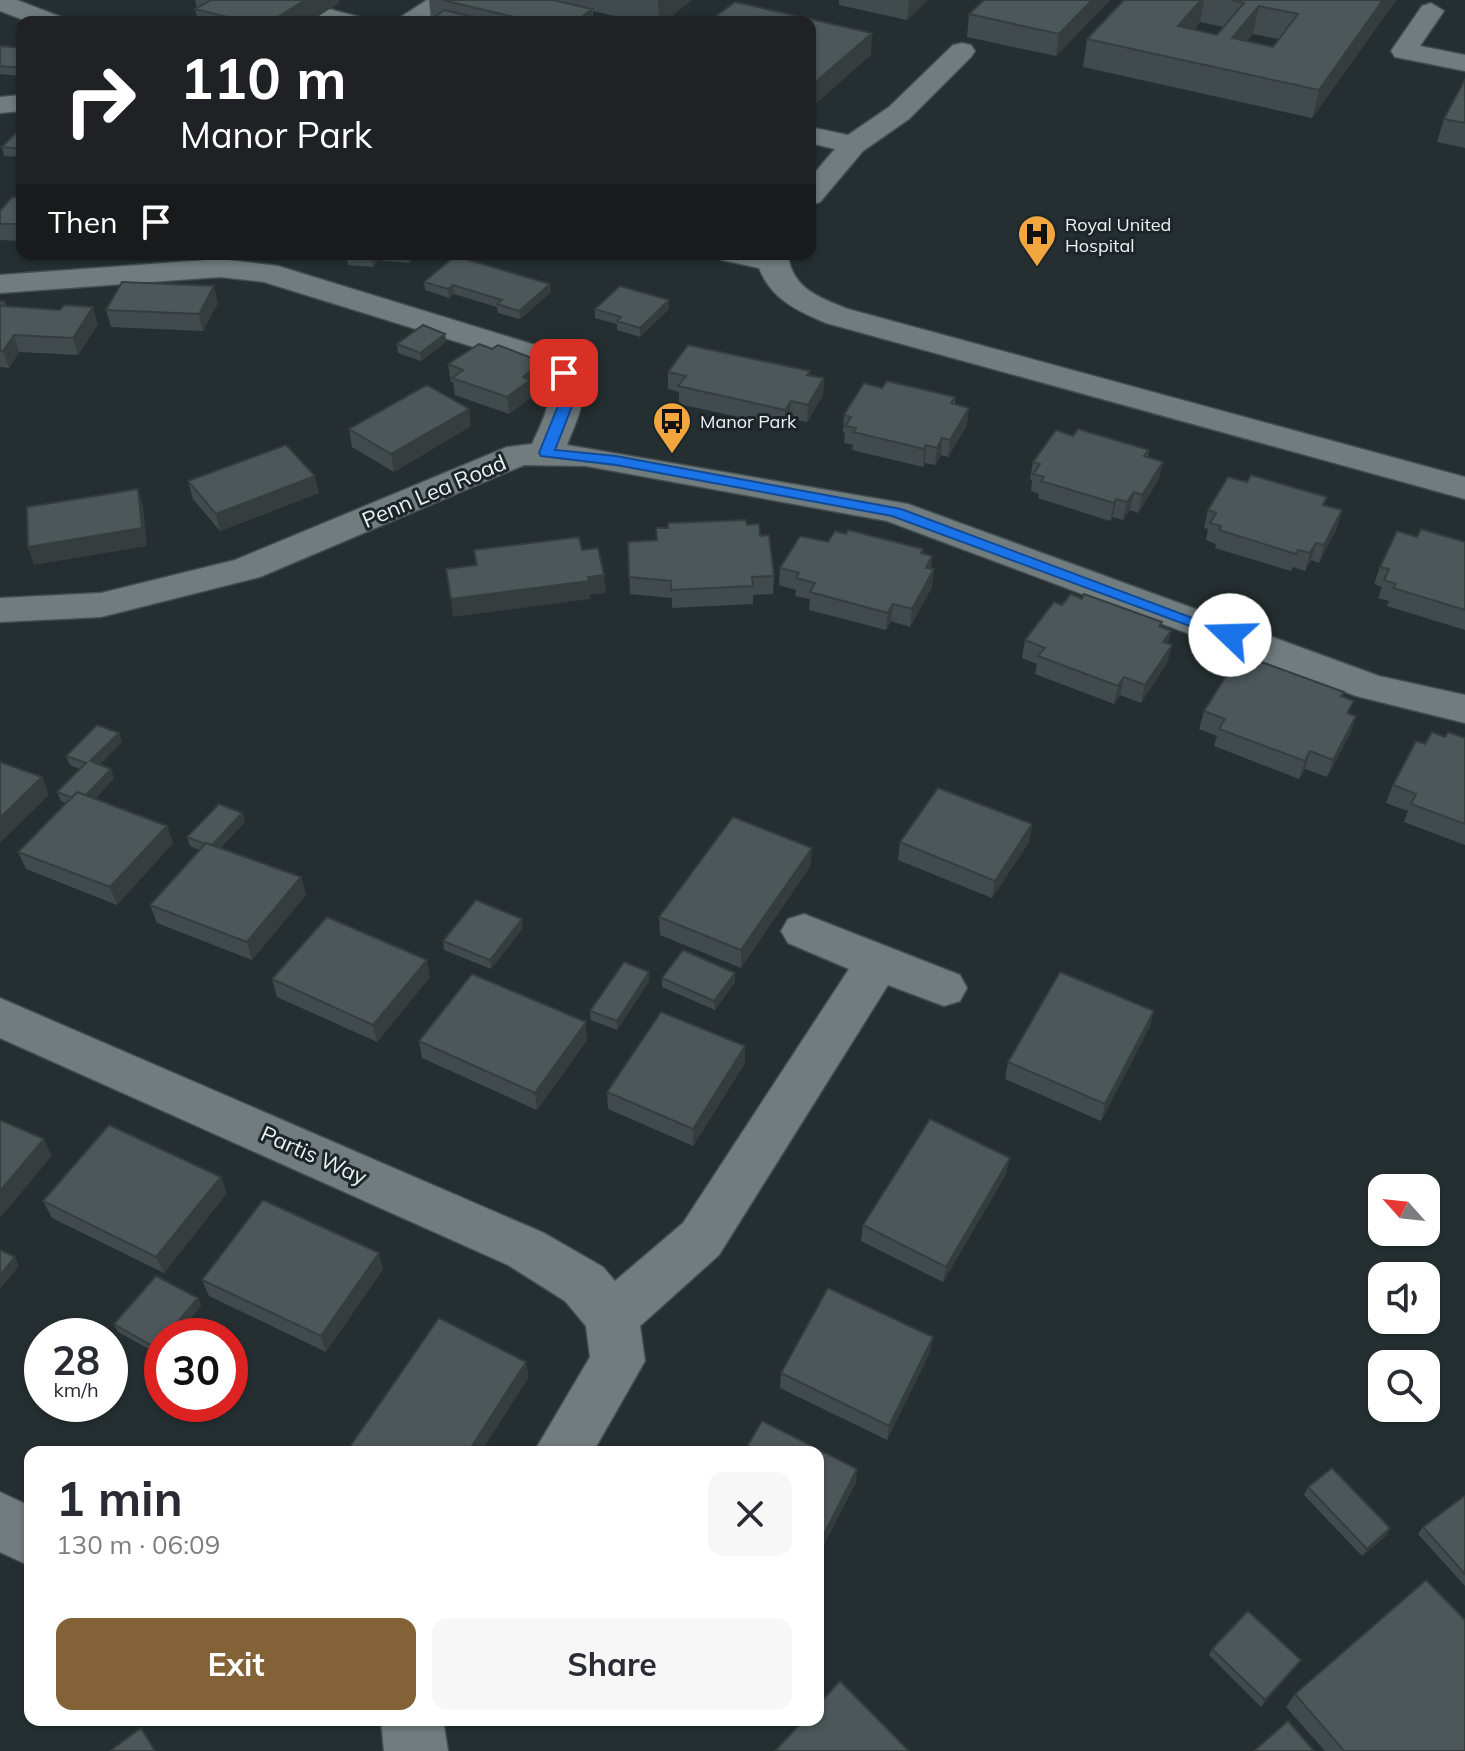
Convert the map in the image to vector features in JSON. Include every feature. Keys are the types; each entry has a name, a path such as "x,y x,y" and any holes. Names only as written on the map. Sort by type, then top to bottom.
{"street":[{"path":"417,16 445,0"},
{"path":"0,2 36,16"},
{"path":"1431,11 1404,51 1465,63"},
{"path":"816,189 853,145 899,113 962,51"},
{"path":"816,136 853,145"},
{"path":"774,260 784,286 798,300 837,316 1465,488"},
{"path":"0,284 220,268 267,273 527,350 551,358 564,373 569,396 546,453"},
{"name":"Penn Lea Road","path":"0,610 101,605 247,569 519,454 546,453 616,461 895,512 1370,687 1465,709"},
{"path":"804,931 944,988"},
{"path":"566,1446 618,1361 612,1317 701,1239 878,962"},
{"name":"Partis Way","path":"0,1017 526,1249 584,1284 612,1317"},
{"path":"0,1521 24,1534"},
{"path":"413,1726 416,1751"}],"building":[{"path":"211,0 305,0 280,16 223,16 195,9"},
{"path":"442,0 553,0 592,9 583,16 510,16"},
{"path":"984,0 1092,0 1059,34 969,14"},
{"path":"1124,0 1201,0 1178,26 1217,35 1244,3 1231,0 1383,0 1319,90 1087,39","holes":["1259,6 1298,14 1273,47 1232,38"]},
{"path":"735,2 797,16 716,16"},
{"path":"444,10 470,16 436,16"},
{"path":"816,20 872,33 816,82"},
{"path":"0,46 16,47 16,67 0,66"},
{"path":"1465,79 1465,123 1444,119"},
{"path":"16,133 16,148 2,147"},
{"path":"12,197 16,197 16,224 0,224 0,211"},
{"path":"450,260 469,260 550,284 519,311 497,304 502,300 453,285 448,289 424,282"},
{"path":"122,282 214,286 199,314 106,310"},
{"path":"620,286 669,300 640,328 617,321 621,317 595,309"},
{"path":"0,301 5,302 2,306 60,310 64,305 93,307 73,338 14,335 0,351"},
{"path":"423,325 445,334 420,353 397,344"},
{"path":"479,344 492,349 498,345 542,362 523,377 530,380 507,397 452,378 463,370 448,364"},
{"path":"688,345 810,371 807,375 824,378 808,405 791,401 785,410 678,386 686,376 668,372"},
{"path":"887,381 955,397 951,403 969,408 950,440 942,438 937,448 926,445 924,449 853,432 856,428 845,426 851,417 844,415 864,383 882,388"},
{"path":"427,385 469,409 391,454 349,429"},
{"path":"1078,429 1149,450 1144,456 1163,462 1142,495 1134,492 1127,502 1116,499 1114,503 1041,481 1044,477 1033,474 1040,464 1033,462 1056,430 1073,436"},
{"path":"286,445 315,476 216,514 188,481"},
{"path":"1251,475 1327,497 1323,505 1342,510 1324,545 1316,543 1310,553 1298,550 1296,554 1219,530 1221,526 1210,523 1216,513 1208,510 1228,477 1247,482"},
{"path":"138,489 142,528 28,547 27,507"},
{"path":"746,520 747,525 759,524 760,536 769,535 774,576 752,577 753,586 671,590 671,581 629,577 628,542 657,540 656,528 668,528 668,523"},
{"path":"1421,529 1465,542 1465,610 1393,588 1396,584 1384,580 1389,569 1380,567 1397,531 1417,537"},
{"path":"848,530 923,549 921,553 932,556 926,568 934,569 912,609 893,604 888,613 810,592 815,583 796,578 799,573 780,568 800,536 828,542 835,531 846,534"},
{"path":"579,537 582,550 598,548 604,575 588,577 589,581 451,599 446,569 477,565 474,550"},
{"path":"1071,594 1082,599 1084,594 1162,622 1159,626 1171,631 1163,642 1172,645 1145,685 1124,677 1118,686 1038,656 1045,648 1025,640 1054,602 1062,605"},
{"path":"1246,662 1258,666 1261,662 1344,692 1341,696 1354,701 1347,713 1356,716 1333,760 1310,751 1305,761 1219,729 1225,719 1204,711 1230,670 1239,674"},
{"path":"97,725 119,733 90,761 111,769 86,795 77,792 72,798 57,792 86,763 66,756"},
{"path":"1432,732 1445,737 1448,732 1465,738 1465,824 1411,804 1416,794 1393,785 1416,741 1425,744"},
{"path":"0,762 42,777 0,818"},
{"path":"938,788 1032,824 995,881 900,842"},
{"path":"77,792 167,826 110,887 18,852"},
{"path":"219,804 242,813 212,845 187,837"},
{"path":"733,817 812,848 741,950 659,917"},
{"path":"206,843 301,877 247,942 150,905"},
{"path":"476,900 522,919 490,960 443,941"},
{"path":"327,917 427,960 373,1025 272,979"},
{"path":"683,950 735,973 714,1001 662,978"},
{"path":"624,962 649,972 617,1021 590,1011"},
{"path":"1060,972 1154,1011 1105,1104 1008,1062"},
{"path":"472,974 586,1022 535,1093 419,1041"},
{"path":"661,1012 745,1046 693,1129 607,1092"},
{"path":"930,1119 1010,1158 946,1267 863,1225"},
{"path":"0,1120 44,1139 0,1191"},
{"path":"109,1125 221,1177 156,1257 43,1201"},
{"path":"263,1200 379,1253 321,1336 202,1280"},
{"path":"0,1250 15,1257 0,1275"},
{"path":"156,1276 198,1298 181,1318 144,1318 144,1341 128,1332 128,1318 119,1318"},
{"path":"828,1288 933,1337 889,1426 781,1373"},
{"path":"439,1318 526,1362 472,1446 350,1446"},
{"path":"762,1421 811,1446 747,1446"},
{"path":"824,1452 857,1469 824,1534"},
{"path":"1332,1468 1390,1528 1367,1549 1308,1487"},
{"path":"1465,1497 1465,1574 1423,1527"},
{"path":"1426,1580 1465,1620 1465,1751 1344,1751 1295,1694"},
{"path":"1248,1611 1301,1660 1265,1700 1212,1649"},
{"path":"840,1681 909,1751 775,1751 798,1726 824,1726 824,1698"},
{"path":"1288,1721 1314,1751 1254,1751"},
{"path":"141,1728 155,1751 110,1751"}],"place":[{"name":"Royal United Hospital","path":"1037,268"},
{"name":"Manor Park","path":"672,455"}],"route":[{"path":"564,373 569,396 546,453 586,456 735,481 895,512 1230,635"}]}
